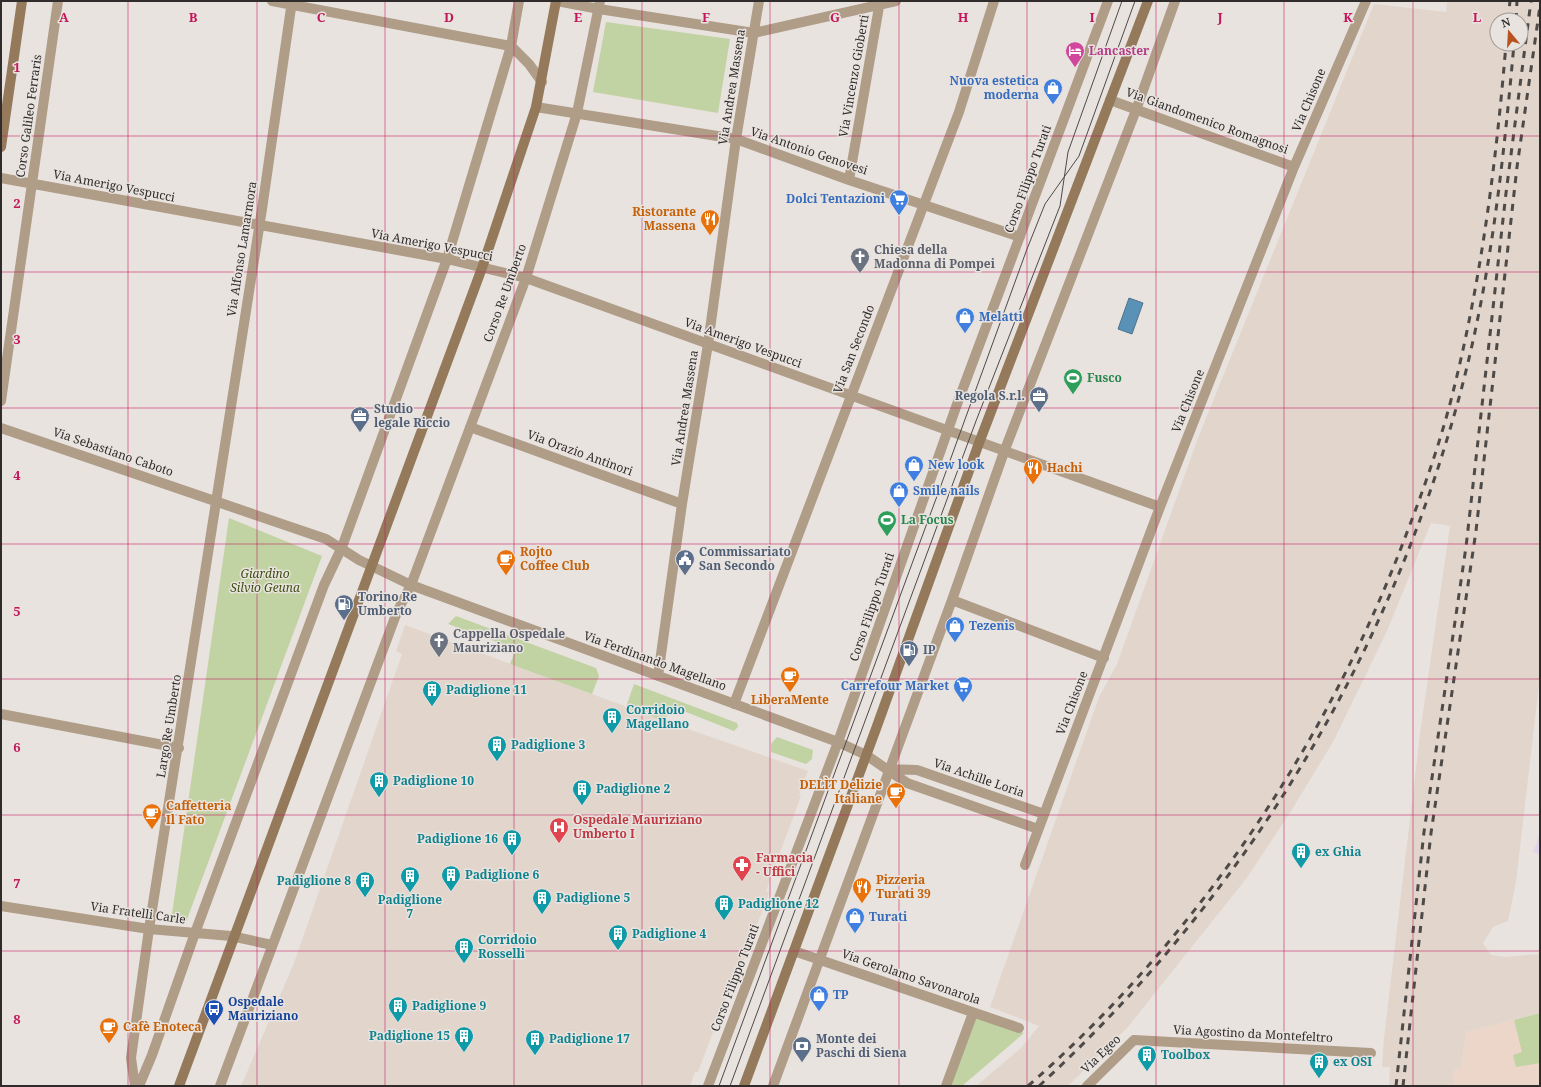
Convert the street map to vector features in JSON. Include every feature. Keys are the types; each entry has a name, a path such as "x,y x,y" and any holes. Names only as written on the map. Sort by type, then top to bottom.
{"main road":[{"name":"Corso Galileo Ferraris","path":"1,147 22,1"},
{"path":"179,1086 482,268 536,107 557,1"},
{"path":"744,1086 979,442 1148,1"}],"street":[{"name":"Corso Galileo Ferraris","path":"1,401 58,1"},
{"path":"272,1 291,3 511,46 529,64 542,82"},
{"path":"139,1086 152,1055 324,584 342,548 447,259 511,46 519,1"},
{"path":"557,1 599,5 754,33 880,3 896,1"},
{"name":"Via Andrea Massena","path":"658,676 682,504 708,344 736,139 759,1"},
{"name":"Via San Secondo","path":"734,704 850,397 925,205 959,112 994,1"},
{"name":"Corso Filippo Turati","path":"708,1086 838,742 948,431 1108,1"},
{"path":"773,1086 952,600 1004,452 1136,110 1175,1"},
{"name":"Via Chisone","path":"1044,814 1160,507 1294,167 1366,1"},
{"name":"Via Alfonso Lamarmora","path":"216,501 291,3"},
{"name":"Via Vincenzo Gioberti","path":"849,180 880,3"},
{"name":"Corso Re Umberto","path":"411,586 526,278 577,113 599,5"},
{"name":"Via Giandomenico Romagnosi","path":"1110,100 1294,167"},
{"name":"Via Antonio Genovesi","path":"536,107 736,139 849,180 1020,237"},
{"name":"Via Amerigo Vespucci","path":"1,178 447,259 526,278 850,397 979,442"},
{"name":"Via Orazio Antinori","path":"470,427 682,504"},
{"name":"Via Sebastiano Caboto","path":"1,428 216,501"},
{"path":"979,442 1160,507"},
{"path":"216,501 326,539 372,566 411,586 397,612 220,1086"},
{"name":"Largo Re Umberto","path":"135,1086 131,1058 149,929 179,748 216,501"},
{"name":"Via Ferdinando Magellano","path":"411,586 838,742 866,755"},
{"path":"952,600 1104,658"},
{"path":"1,714 179,748"},
{"name":"Via Achille Loria","path":"866,755 907,782 1038,829"},
{"name":"Via Achille Loria","path":"889,769 918,770 1044,814"},
{"path":"1025,865 1044,814"},
{"name":"Via Fratelli Carle","path":"1,906 149,929 195,934 234,936 272,945"},
{"name":"Via Gerolamo Savonarola","path":"794,950 1019,1028"},
{"path":"946,1086 972,1012"},
{"name":"Via Agostino da Montefeltro","path":"1134,1040 1371,1053"},
{"name":"Via Egeo","path":"1087,1086 1134,1040"}],"shaded area":[{"path":"1447,1 1540,1 1540,676 1516,882 1508,921 1493,927 1483,943 1491,955 1505,957 1540,954 1540,1013 1466,1032 1461,1069 1454,1070 1453,1086 1389,1086 1390,1067 1382,1067 1384,1038 1421,726 1450,526 1431,523 1387,631 1333,742 1291,811 1246,879 1127,1028 1068,1086 976,1086 1021,1048 1039,1026 990,1007 1099,697 1117,664 1198,438 1374,4 1446,12"},
{"name":"Ospedale Mauriziano Umberto I","path":"405,625 665,721 808,771 799,795 801,796 766,891 769,893 740,970 737,968 698,1072 695,1072 690,1086 241,1086 294,963 402,654 396,651"},
{"path":"1540,834 1540,855 1533,852"},
{"path":"1540,1013 1540,1086 1453,1086 1454,1070 1461,1069 1466,1032"}],"green space":[{"path":"606,22 730,39 718,113 593,92"},
{"name":"Giardino Silvio Geuna","path":"229,518 322,556 186,922 171,921"},
{"path":"456,616 596,668 599,676 592,694 510,664 516,649 448,624"},
{"path":"634,684 737,723 738,727 734,731 671,706 665,721 626,707"},
{"path":"777,737 813,750 812,759 806,764 771,752 771,744"},
{"path":"1540,1013 1540,1063 1516,1067 1513,1055 1522,1052 1514,1020"},
{"path":"974,1017 1024,1033 962,1086 948,1086"}],"water":[{"path":"1129,298 1143,303 1132,334 1118,329"}],"tram line":[{"path":"730,1086 976,421 1060,206 1068,152 1122,1"},
{"path":"719,1086 1027,249 1045,204 1079,156 1135,1"}],"railway":[{"path":"1509,12 1510,1"},
{"path":"1516,12 1517,1"},
{"path":"1396,1086 1424,832 1466,547 1506,193 1531,1"},
{"path":"1403,1086 1431,833 1476,531 1517,167 1540,6"},
{"path":"1028,1086 1090,1028 1147,967 1201,902 1251,833 1296,762 1337,688 1374,613 1419,502 1441,434 1462,356 1486,223 1505,52"},
{"path":"1039,1086 1112,1014 1179,939 1240,859 1296,775 1346,687 1389,596 1426,502 1457,405 1468,361 1487,271 1494,226 1513,52"}],"place":[{"name":"Lancaster","path":"1075,68"},
{"name":"Nuova estetica moderna","path":"1053,105"},
{"name":"Dolci Tentazioni","path":"899,216"},
{"name":"Ristorante Massena","path":"710,236"},
{"name":"Chiesa della Madonna di Pompei","path":"860,274"},
{"name":"Melatti","path":"965,334"},
{"name":"Fusco","path":"1073,395"},
{"name":"Regola S.r.l.","path":"1039,413"},
{"name":"Studio legale Riccio","path":"360,433"},
{"name":"New look","path":"914,482"},
{"name":"Hachi","path":"1033,485"},
{"name":"Smile nails","path":"899,508"},
{"name":"La Focus","path":"887,537"},
{"name":"Rojto Coffee Club","path":"506,576"},
{"name":"Commissariato San Secondo","path":"685,576"},
{"name":"Torino Re Umberto","path":"344,621"},
{"name":"Tezenis","path":"955,643"},
{"name":"Cappella Ospedale Mauriziano","path":"439,658"},
{"name":"IP","path":"909,667"},
{"name":"LiberaMente","path":"790,693"},
{"name":"Carrefour Market","path":"963,703"},
{"name":"Padiglione 11","path":"432,707"},
{"name":"Corridoio Magellano","path":"612,734"},
{"name":"Padiglione 3","path":"497,762"},
{"name":"Padiglione 10","path":"379,798"},
{"name":"Padiglione 2","path":"582,806"},
{"name":"DELÌT Delizie Italiane","path":"896,809"},
{"name":"Caffetteria Il Fato","path":"152,830"},
{"name":"Ospedale Mauriziano Umberto I","path":"559,844"},
{"name":"Padiglione 16","path":"512,856"},
{"name":"ex Ghia","path":"1301,869"},
{"name":"Farmacia - Uffici","path":"742,882"},
{"name":"Padiglione 6","path":"451,892"},
{"name":"Padiglione 7","path":"410,893"},
{"name":"Padiglione 8","path":"365,898"},
{"name":"Pizzeria Turati 39","path":"862,904"},
{"name":"Padiglione 5","path":"542,915"},
{"name":"Padiglione 12","path":"724,921"},
{"name":"Turati","path":"855,934"},
{"name":"Padiglione 4","path":"618,951"},
{"name":"Corridoio Rosselli","path":"464,964"},
{"name":"TP","path":"819,1012"},
{"name":"Padiglione 9","path":"398,1023"},
{"name":"Ospedale Mauriziano","path":"214,1026"},
{"name":"Cafè Enoteca","path":"109,1044"},
{"name":"Padiglione 15","path":"464,1053"},
{"name":"Padiglione 17","path":"535,1056"},
{"name":"Monte dei Paschi di Siena","path":"802,1063"},
{"name":"Toolbox","path":"1147,1072"},
{"name":"ex OSI","path":"1319,1079"}]}
